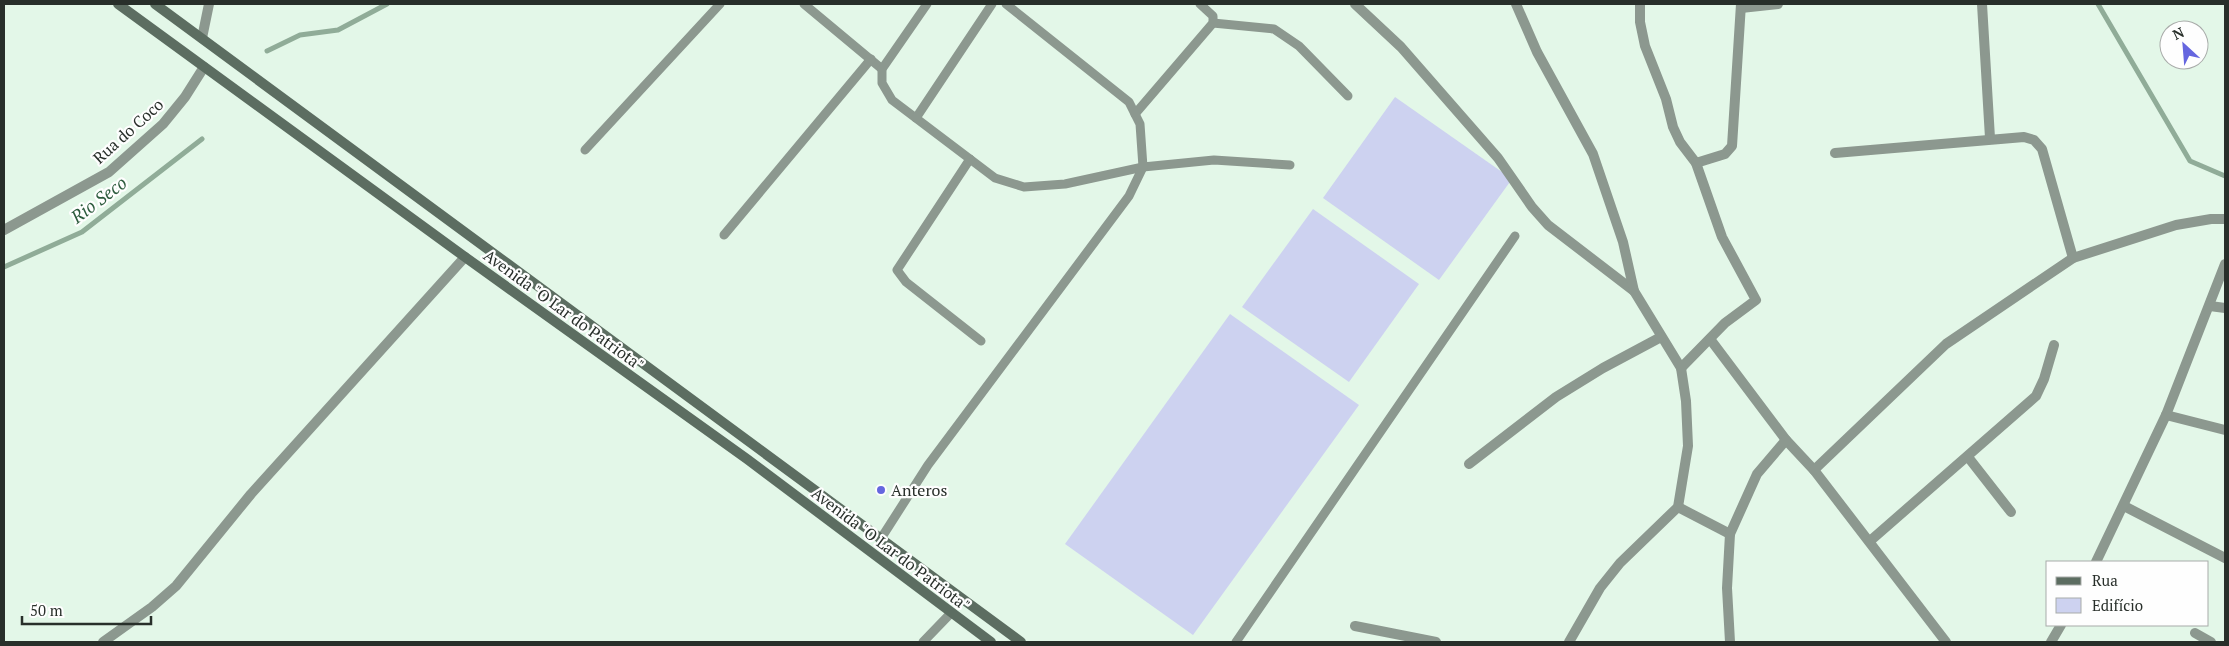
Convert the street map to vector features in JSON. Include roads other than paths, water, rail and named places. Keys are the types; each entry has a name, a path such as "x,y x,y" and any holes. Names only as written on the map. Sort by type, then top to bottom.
{"main road":[{"name":"Avenida \"O Lar do Patriota\"","path":"118,4 465,257 747,459 951,612 983,640"},
{"name":"Avenida \"O Lar do Patriota\"","path":"155,4 880,540 1021,642"}],"street":[{"path":"202,38 209,4"},
{"path":"1355,4 1401,47 1491,150 1548,225 1634,291"},
{"path":"1516,4 1537,52 1593,154 1623,242 1634,291 1682,368 1688,446 1678,507 1620,563 1600,588 1569,642"},
{"path":"1640,4 1640,22 1645,46 1666,99 1673,127 1680,142 1696,163 1722,237 1756,300 1725,324 1682,368"},
{"path":"1696,163 1725,154 1732,146 1741,6 1778,4"},
{"path":"1982,4 1990,138"},
{"name":"Rua do Coco","path":"4,230 109,172 163,124 186,97 204,67"},
{"path":"1835,153 1990,138 2024,137 2034,140 2042,149 2073,258"},
{"path":"1814,470 1946,344 2073,258 2176,225 2211,219 2225,219"},
{"path":"108,641 176,586 251,494 465,257"},
{"path":"2096,561 2166,415 2225,264"},
{"path":"2210,306 2225,308"},
{"path":"1469,464 1556,397 1602,368 1661,337"},
{"path":"1710,339 1786,440 1814,470 1870,541 1943,641"},
{"path":"1870,541 2036,396 2044,379 2054,345"},
{"path":"2166,415 2225,430"},
{"path":"1730,642 1727,588 1730,534 1757,474 1786,440"},
{"path":"1968,457 2011,512"},
{"path":"2124,506 2225,558"},
{"path":"1678,507 1730,534"},
{"path":"1356,626 1436,642"},
{"path":"2051,642 2060,626"},
{"path":"2195,633 2211,642"}],"lane":[{"path":"585,150 720,4"},
{"path":"804,4 882,69"},
{"path":"927,4 882,69 882,83 892,100 995,178 1024,187 1065,184 1143,167 1214,160 1290,166"},
{"path":"916,118 992,4"},
{"path":"880,540 928,465 1129,196 1143,167 1140,124 1129,102 1006,4"},
{"path":"1135,114 1213,23 1213,16 1200,4"},
{"path":"1213,23 1274,29 1299,46 1348,96"},
{"path":"724,235 871,60"},
{"path":"970,159 897,270 906,282 981,341"},
{"path":"1236,642 1515,236"},
{"path":"924,642 951,612"}],"waterway":[{"name":"Rio Seco","path":"267,51 300,35 338,30 387,4"},
{"path":"2098,4 2190,161 2225,176"},
{"name":"Rio Seco","path":"4,267 82,232 202,139"}],"place":[{"name":"Anteros","path":"881,490"}]}
